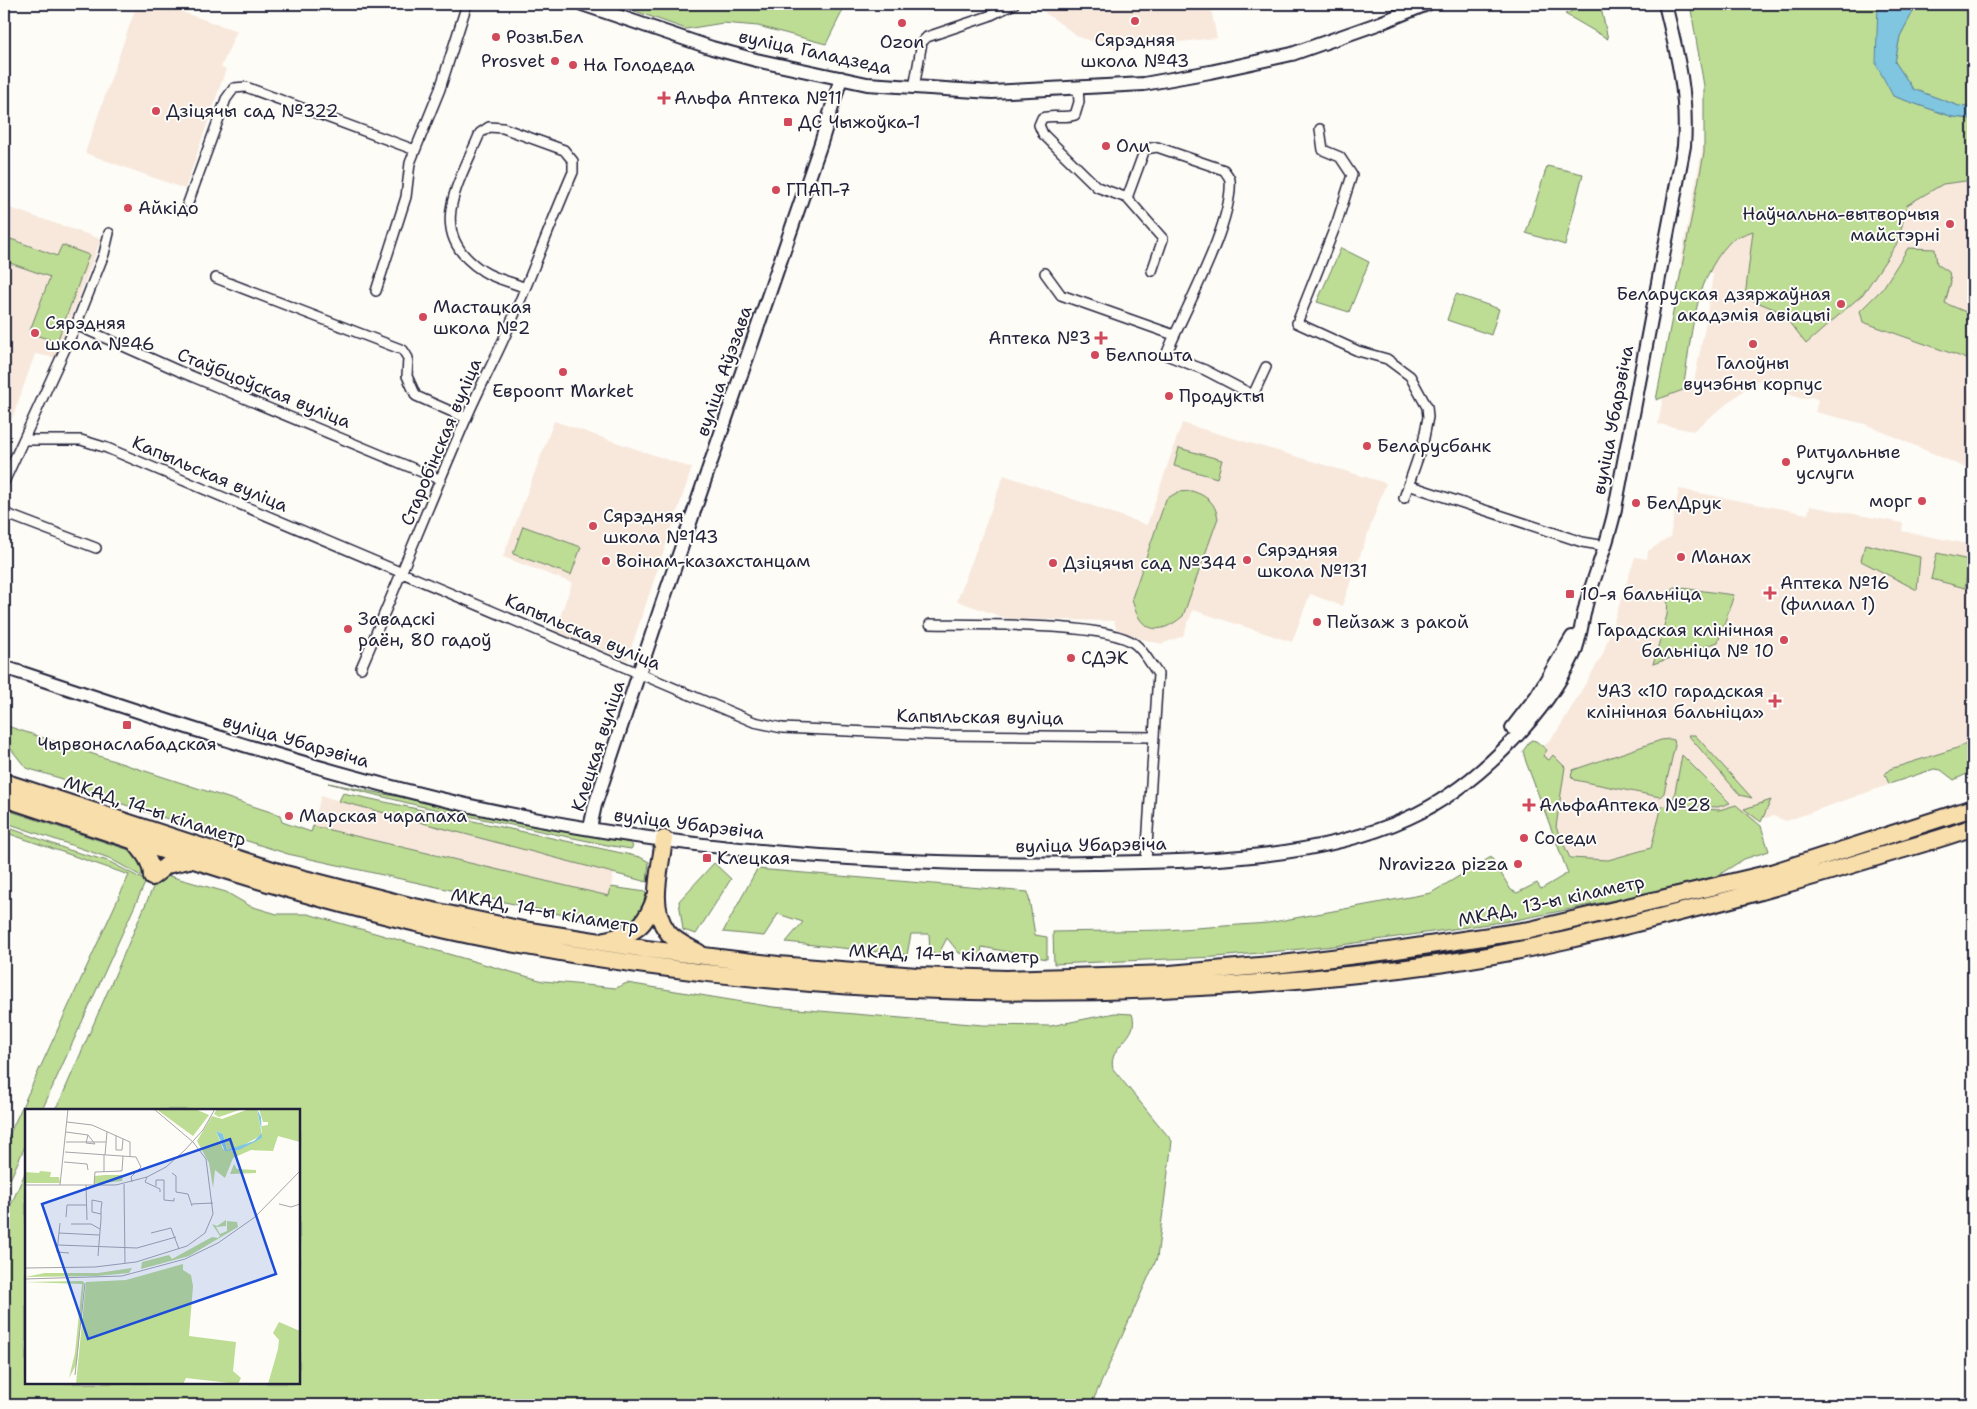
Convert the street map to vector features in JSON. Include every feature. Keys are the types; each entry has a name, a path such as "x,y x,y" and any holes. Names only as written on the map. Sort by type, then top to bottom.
{"highway":[{"name":"МКАД, 14-ы кіламетр","path":"4,782 285,874 410,906 523,930 778,966 917,976 1096,984"},
{"name":"МКАД, 14-ы кіламетр","path":"4,798 278,886 402,919 495,940 604,960 820,984 933,991 1096,984"},
{"name":"МКАД, 13-ы кіламетр","path":"1096,984 1170,974 1282,964 1389,951 1530,930 1771,873 1973,808"},
{"path":"1096,984 1286,981 1447,963 1545,946 1759,893 1973,827"},
{"path":"596,941 620,937 643,924 652,909 657,891 664,839"},
{"path":"134,841 152,867 152,877 167,865 191,859"},
{"path":"657,891 659,916 667,932 705,957"}],"main road":[{"name":"вуліца Галадзеда","path":"582,4 712,48 756,60 867,84 992,92 1144,84 1281,57 1380,23 1426,4"},
{"name":"вуліца Убарэвіча","path":"4,667 178,725 303,763 431,797 590,828 758,851 906,861 1003,864 1146,862 1243,858 1317,846 1409,818 1456,789 1489,764 1524,729 1549,694 1576,650 1586,605 1606,546 1684,146 1685,108 1682,76 1665,4"},
{"name":"вуліца Аўэзава","path":"639,674 820,146 841,78"},
{"name":"Клецкая вуліца","path":"590,828 595,805 639,674"}],"street":[{"path":"376,291 406,197 410,163 440,89 467,4"},
{"path":"914,88 922,42 927,37 990,16 1014,4"},
{"path":"188,203 226,99 234,88 246,87 415,150"},
{"path":"1078,88 1079,102 1075,115 1067,118 1049,115 1042,118 1039,124 1043,134 1097,187 1127,198 1163,239 1152,271"},
{"name":"Старобінская вуліца","path":"361,668 403,572 466,418 525,288 572,172 573,161 564,150 503,128 489,127 480,132 453,195 451,232 460,254 484,272 525,288"},
{"path":"1320,129 1323,150 1340,157 1352,175 1337,222 1297,323 1358,351 1387,359 1410,376 1427,407 1428,417 1423,443 1404,498"},
{"path":"1127,198 1145,148 1157,146 1224,170 1230,178 1228,200 1220,228 1206,267 1166,355 1205,370 1253,395 1266,367"},
{"path":"4,482 76,325 104,254 109,233"},
{"path":"1045,273 1061,295 1084,305 1174,335"},
{"path":"216,278 402,350 408,358 407,376 416,396 466,418"},
{"name":"Стаўбцоўская вуліца","path":"76,325 179,371 441,480"},
{"name":"Капыльская вуліца","path":"24,440 81,440 107,448 403,572 745,719 782,728 935,735 1154,737"},
{"path":"1408,485 1582,542 1606,546"},
{"path":"4,513 96,548"},
{"path":"930,624 1077,629 1117,635 1135,644 1158,674 1146,862"}],"shaded area":[{"name":"Дзіцячы сад №322","path":"137,4 159,4 237,31 221,67 226,69 185,189 85,153"},
{"name":"Сярэдняя школа №43","path":"1210,4 1217,38 1115,49 1079,37 1034,5"},
{"name":"Беларуская дзяржаўная акадэмія авіацыі","path":"1707,125 1973,171 1973,471 1865,424 1815,412 1818,400 1812,397 1802,399 1788,394 1790,382 1771,377 1754,382 1693,431 1658,424 1666,382 1693,387 1705,326 1713,274 1680,264"},
{"name":"Сярэдняя школа №46","path":"4,206 101,239 56,358 35,354 4,442"},
{"name":"Сярэдняя школа №143","path":"554,421 692,468 627,660 555,631 572,583 503,557"},
{"name":"Сярэдняя школа №131","path":"1182,423 1386,483 1342,606 1310,594 1292,642 1193,610 1183,636 1162,644 1129,636 1116,628 1114,621 1008,619 957,601 1004,475 1147,525"},
{"name":"УАЗ «10 гарадская клінічная бальніца»","path":"1679,489 1808,514 1810,506 1903,523 1902,531 1973,545 1973,755 1786,821 1773,816 1754,821 1573,882 1527,766 1558,730 1603,654 1635,557 1647,559 1648,551 1670,537"},
{"path":"321,796 615,868 609,896 313,826"}],"green space":[{"path":"615,4 846,4 826,44 758,26 723,23 686,29"},
{"path":"1589,4 1600,4 1608,39 1565,14"},
{"path":"1690,4 1878,4 1893,96 1953,117 1973,119 1973,180 1943,184 1907,205 1898,242 1863,294 1806,344 1781,312 1745,297 1753,231 1731,241 1717,258 1701,293 1695,312 1683,390 1656,400 1704,153 1704,86"},
{"path":"1917,4 1973,4 1973,108 1959,106 1913,89 1895,62 1900,36"},
{"path":"1547,166 1583,174 1565,245 1526,233"},
{"path":"11,239 57,256 62,245 89,255 57,342 29,333 50,277 4,261"},
{"path":"1341,248 1369,262 1349,312 1317,302"},
{"path":"1908,248 1935,249 1937,264 1949,272 1951,282 1945,303 1973,315 1973,361 1863,322 1860,311 1883,288"},
{"path":"1456,294 1499,309 1491,335 1447,320"},
{"path":"1179,448 1222,460 1217,478 1174,466"},
{"path":"1192,491 1210,500 1218,518 1183,616 1165,627 1150,628 1139,618 1132,598 1166,499 1178,492"},
{"path":"523,526 581,547 571,575 513,554"},
{"path":"1865,544 1920,557 1917,590 1861,561"},
{"path":"1937,553 1969,560 1965,588 1931,579"},
{"path":"1674,587 1734,595 1718,642 1653,664 1667,615 1668,598"},
{"path":"4,725 280,815 282,822 311,832 313,826 609,896 611,887 646,892 643,909 634,922 620,924 595,922 288,854 241,839 235,841 89,793 65,784 63,779 26,768 11,749 4,746"},
{"path":"1688,735 1695,735 1752,798 1740,795"},
{"path":"1973,739 1973,771 1954,780 1941,770 1934,769 1889,784 1885,774 1890,769 1957,748"},
{"path":"1531,740 1536,741 1547,750 1543,756 1549,760 1553,755 1565,767 1556,827 1570,858 1608,860 1651,848 1662,806 1719,810 1736,805 1761,826 1769,851 1744,859 1717,876 1630,897 1516,920 1334,946 1216,957 1054,964 1053,932 1166,930 1268,923 1431,893 1491,857 1511,890 1517,893 1537,883 1541,889 1568,873 1526,762 1523,751"},
{"path":"1661,740 1674,740 1675,745 1664,793 1660,797 1575,780 1571,776 1573,770"},
{"path":"1682,755 1730,803 1718,807 1667,805 1674,797"},
{"path":"328,783 613,839 630,843 633,846 631,849 612,846 420,806"},
{"path":"343,793 640,857 649,862 647,882 339,801"},
{"path":"1771,800 1761,822 1744,809"},
{"path":"4,809 139,854 147,877 141,876 109,858 4,822"},
{"path":"4,826 69,850 108,861 146,881 42,1109 25,1109 25,1146 4,1193 4,1146 129,875 4,832"},
{"path":"714,863 731,879 696,934 683,930 679,901"},
{"path":"757,869 1028,892 1035,935 1047,937 1047,959 982,947 980,957 959,953 947,938 938,955 930,953 929,934 911,934 907,955 786,942 803,922 778,914 764,936 723,932"},
{"path":"169,876 226,892 250,906 277,914 308,914 543,981 616,988 627,983 773,1007 983,1025 1051,1026 1115,1013 1132,1014 1134,1022 1132,1029 1115,1054 1112,1061 1113,1069 1172,1141 1157,1258 1091,1405 4,1405 4,1220 25,1173 25,1384 300,1384 300,1109 55,1109 60,1101 154,885 159,879"}],"water":[{"path":"1878,4 1917,4 1900,36 1895,62 1913,89 1959,106 1973,108 1973,119 1953,117 1893,96 1876,64"}],"place":[{"name":"Сярэдняя школа №43","path":"1135,21"},
{"name":"Ozon","path":"902,23"},
{"name":"Розы.Бел","path":"496,37"},
{"name":"Prosvet","path":"555,61"},
{"name":"На Голодеда","path":"573,65"},
{"name":"Альфа Аптека №11","path":"664,98"},
{"name":"Дзіцячы сад №322","path":"156,111"},
{"name":"ДС Чыжоўка-1","path":"788,122"},
{"name":"Оли","path":"1106,146"},
{"name":"ГПАП-7","path":"776,190"},
{"name":"Айкідо","path":"128,208"},
{"name":"Наўчальна-вытворчыя майстэрні","path":"1950,224"},
{"name":"Беларуская дзяржаўная акадэмія авіацыі","path":"1841,304"},
{"name":"Мастацкая школа №2","path":"423,317"},
{"name":"Сярэдняя школа №46","path":"35,333"},
{"name":"Аптека №3","path":"1101,338"},
{"name":"Галоўны вучэбны корпус","path":"1753,344"},
{"name":"Белпошта","path":"1095,355"},
{"name":"Евроопт Market","path":"563,372"},
{"name":"Продукты","path":"1169,396"},
{"name":"Беларусбанк","path":"1367,446"},
{"name":"Ритуальные услуги","path":"1786,462"},
{"name":"морг","path":"1922,501"},
{"name":"БелДрук","path":"1636,503"},
{"name":"Сярэдняя школа №143","path":"593,526"},
{"name":"Манах","path":"1681,557"},
{"name":"Сярэдняя школа №131","path":"1247,560"},
{"name":"Воінам-казахстанцам","path":"606,561"},
{"name":"Дзіцячы сад №344","path":"1053,563"},
{"name":"Аптека №16 (филиал 1)","path":"1770,593"},
{"name":"10-я бальніца","path":"1570,594"},
{"name":"Пейзаж з ракой","path":"1317,622"},
{"name":"Завадскі раён, 80 гадоў","path":"348,629"},
{"name":"Гарадская клінічная бальніца № 10","path":"1784,640"},
{"name":"СДЭК","path":"1071,658"},
{"name":"УАЗ «10 гарадская клінічная бальніца»","path":"1775,701"},
{"name":"Чырвонаслабадская","path":"127,725"},
{"name":"АльфаАптека №28","path":"1529,805"},
{"name":"Марская чарапаха","path":"289,816"},
{"name":"Соседи","path":"1524,838"},
{"name":"Клецкая","path":"707,858"},
{"name":"Nravizza pizza","path":"1518,864"}]}
